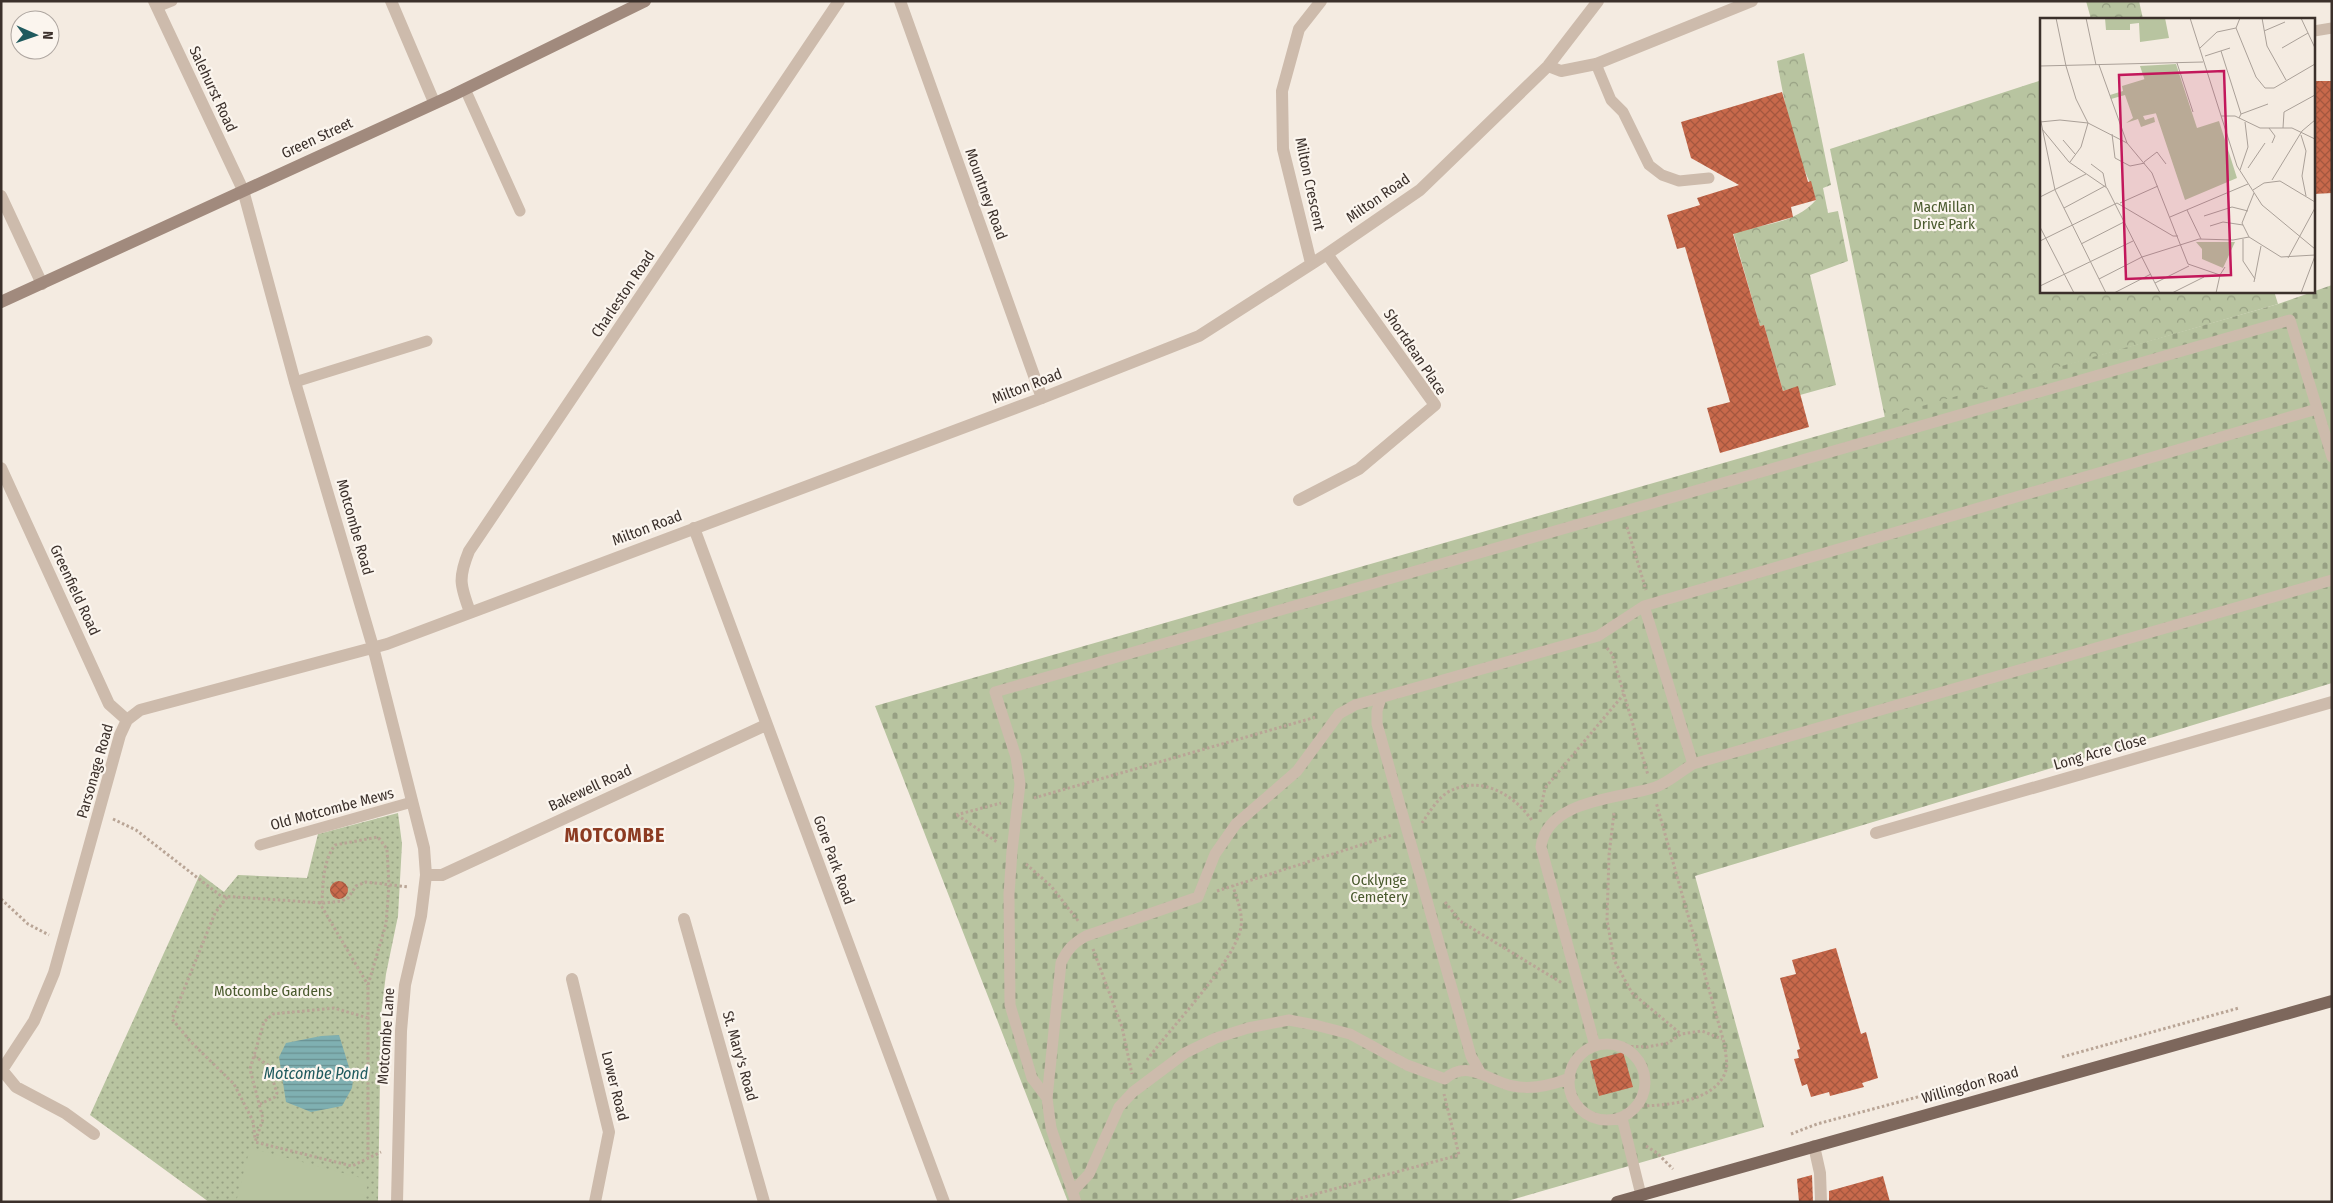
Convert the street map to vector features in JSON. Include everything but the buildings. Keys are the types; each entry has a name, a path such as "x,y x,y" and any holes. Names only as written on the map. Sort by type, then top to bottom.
{"main road":[{"name":"Willingdon Road","path":"1618,1202 2332,1001"}],"street":[{"path":"390,1 434,102"},
{"name":"Green Street","path":"1,302 465,89 645,1"},
{"name":"Charleston Road","path":"470,612 462,592 460,572 469,551 839,1"},
{"name":"Mountney Road","path":"900,1 1042,398"},
{"name":"Milton Crescent","path":"1311,263 1283,150 1282,91 1299,29 1321,1"},
{"name":"Milton Road","path":"373,647 1042,398 1199,336 1327,254 1420,190 1548,66 1598,1"},
{"path":"1548,66 1561,71 1596,64 1752,1"},
{"name":"Salehurst Road","path":"156,4 243,190"},
{"name":"Motcombe Road","path":"243,190 295,382 373,647 424,848 426,875"},
{"path":"1,196 42,284"},
{"name":"Shortdean Place","path":"1299,500 1359,469 1435,405 1327,254"},
{"name":"Greenfield Road","path":"1,468 109,704 127,720"},
{"name":"Gore Park Road","path":"694,528 944,1202"},
{"name":"Parsonage Road","path":"2,1070 34,1021 54,973 120,735 127,720 140,710 373,647"},
{"name":"Long Acre Close","path":"1876,833 2332,702"},
{"name":"Bakewell Road","path":"426,875 442,875 766,725"},
{"name":"Motcombe Lane","path":"397,1202 401,1031 405,985 422,916 426,875"},
{"name":"St. Mary's Road","path":"684,919 764,1202"},
{"name":"Lower Road","path":"572,979 609,1132 595,1202"},
{"path":"2,1070 16,1087 65,1112 94,1134"},
{"path":"1814,1146 1820,1173 1821,1202"}],"lane":[{"path":"156,4 172,1"},
{"path":"2316,31 2332,28"},
{"path":"1596,64 1610,100 1623,112 1650,165 1662,175 1679,181 1709,178"},
{"path":"465,89 520,211"},
{"path":"1047,1098 1032,1078 1010,1005 1009,894 1020,784 1016,757 995,692 2290,320 2332,457"},
{"path":"295,382 427,341"},
{"path":"1075,1197 1051,1128 1047,1098 1061,963 1066,951 1074,942 1086,936 1198,897 1215,854 1236,824 1297,771 1339,714 1354,705 1598,636 1644,606 2317,409"},
{"path":"1595,1046 1541,847 1542,835 1556,818 1593,801 1652,788 1692,764 2332,580"},
{"path":"1644,606 1692,764"},
{"path":"1381,698 1377,711 1377,724 1471,1056 1480,1072"},
{"name":"Old Motcombe Mews","path":"260,844 396,808 412,802"},
{"path":"1075,1197 1089,1174 1119,1107 1133,1092 1185,1053 1216,1038 1248,1028 1289,1020 1315,1024 1350,1034 1407,1065 1445,1079 1451,1074 1480,1072 1514,1086 1553,1085 1570,1078"},
{"path":"1608,1044 1621,1046 1632,1053 1641,1063 1645,1076 1645,1089 1637,1106 1622,1118 1610,1121 1598,1120 1586,1115 1571,1096 1570,1078 1576,1060 1584,1052 1595,1046 1608,1044"},
{"path":"1622,1118 1642,1195"}],"path":[{"path":"1622,512 1649,598 1644,606"},
{"path":"1598,636 1612,654 1624,694 1723,1039 1727,1069 1721,1080 1703,1095 1675,1104 1637,1106"},
{"path":"1542,835 1539,819 1545,788 1624,694"},
{"path":"956,815 1011,801 1017,803 1325,715 1339,714"},
{"path":"1411,846 1431,809 1449,792 1471,785 1490,787 1507,795 1526,811 1542,835"},
{"path":"1616,796 1609,855 1607,920 1614,960 1632,993 1681,1034"},
{"path":"99,814 136,830 221,896 321,903 342,902 348,898 356,886 366,882 424,889"},
{"path":"1198,897 1406,830"},
{"path":"368,986 321,903 329,852 335,844 378,837 387,849 389,885 386,924 368,986 368,1157"},
{"path":"1422,883 1443,899 1460,921 1581,995"},
{"path":"1143,1065 1211,982 1235,943 1241,928 1242,912 1232,886"},
{"path":"227,897 215,913 172,1019 191,1042 234,1084 253,1121 255,1142"},
{"path":"1,898 28,924 44,934 64,940"},
{"path":"2060,1058 2249,1005"},
{"path":"255,1142 263,1119 250,1069 264,1022 273,1014 334,1008 368,1018"},
{"path":"1621,1046 1647,1047 1668,1043 1681,1034 1702,1031 1723,1039"},
{"path":"254,1056 268,1065 277,1093 275,1098 260,1104"},
{"path":"1789,1135 1817,1124 1993,1077"},
{"path":"1286,1202 1459,1155 1442,1086 1445,1079"},
{"path":"255,1142 352,1166 368,1157 398,1145"},
{"path":"1628,1145 1639,1142 1657,1153 1674,1170 1682,1169"}],"green space":[{"path":"2086,1 2139,1 2143,18 2091,18"},
{"path":"1804,53 1831,185 1823,188 1828,213 1838,211 1848,261 1810,275 1836,385 1800,395 1797,387 1783,391 1764,325 1760,326 1733,232 1787,219 1798,214 1816,200 1795,141 1777,61"},
{"name":"MacMillan Drive Park","path":"2040,81 2040,292 2274,292 2278,304 1885,418 1830,149"},
{"name":"Ocklynge Cemetery","path":"2332,285 2332,683 1695,876 1764,1127 1504,1202 1068,1202 875,706 2278,304"},
{"name":"Motcombe Gardens","path":"398,813 402,844 398,916 386,974 381,1015 378,1202 209,1202 90,1115 200,874 224,892 238,875 307,878 318,834"},
{"path":"250,1148 369,1180 363,1202 236,1202"}],"water":[{"name":"Motcombe Pond","path":"339,1035 353,1080 352,1088 342,1106 311,1112 286,1102 279,1057 286,1043 321,1036"}],"district":[{"name":"MOTCOMBE","path":"615,835"}]}
